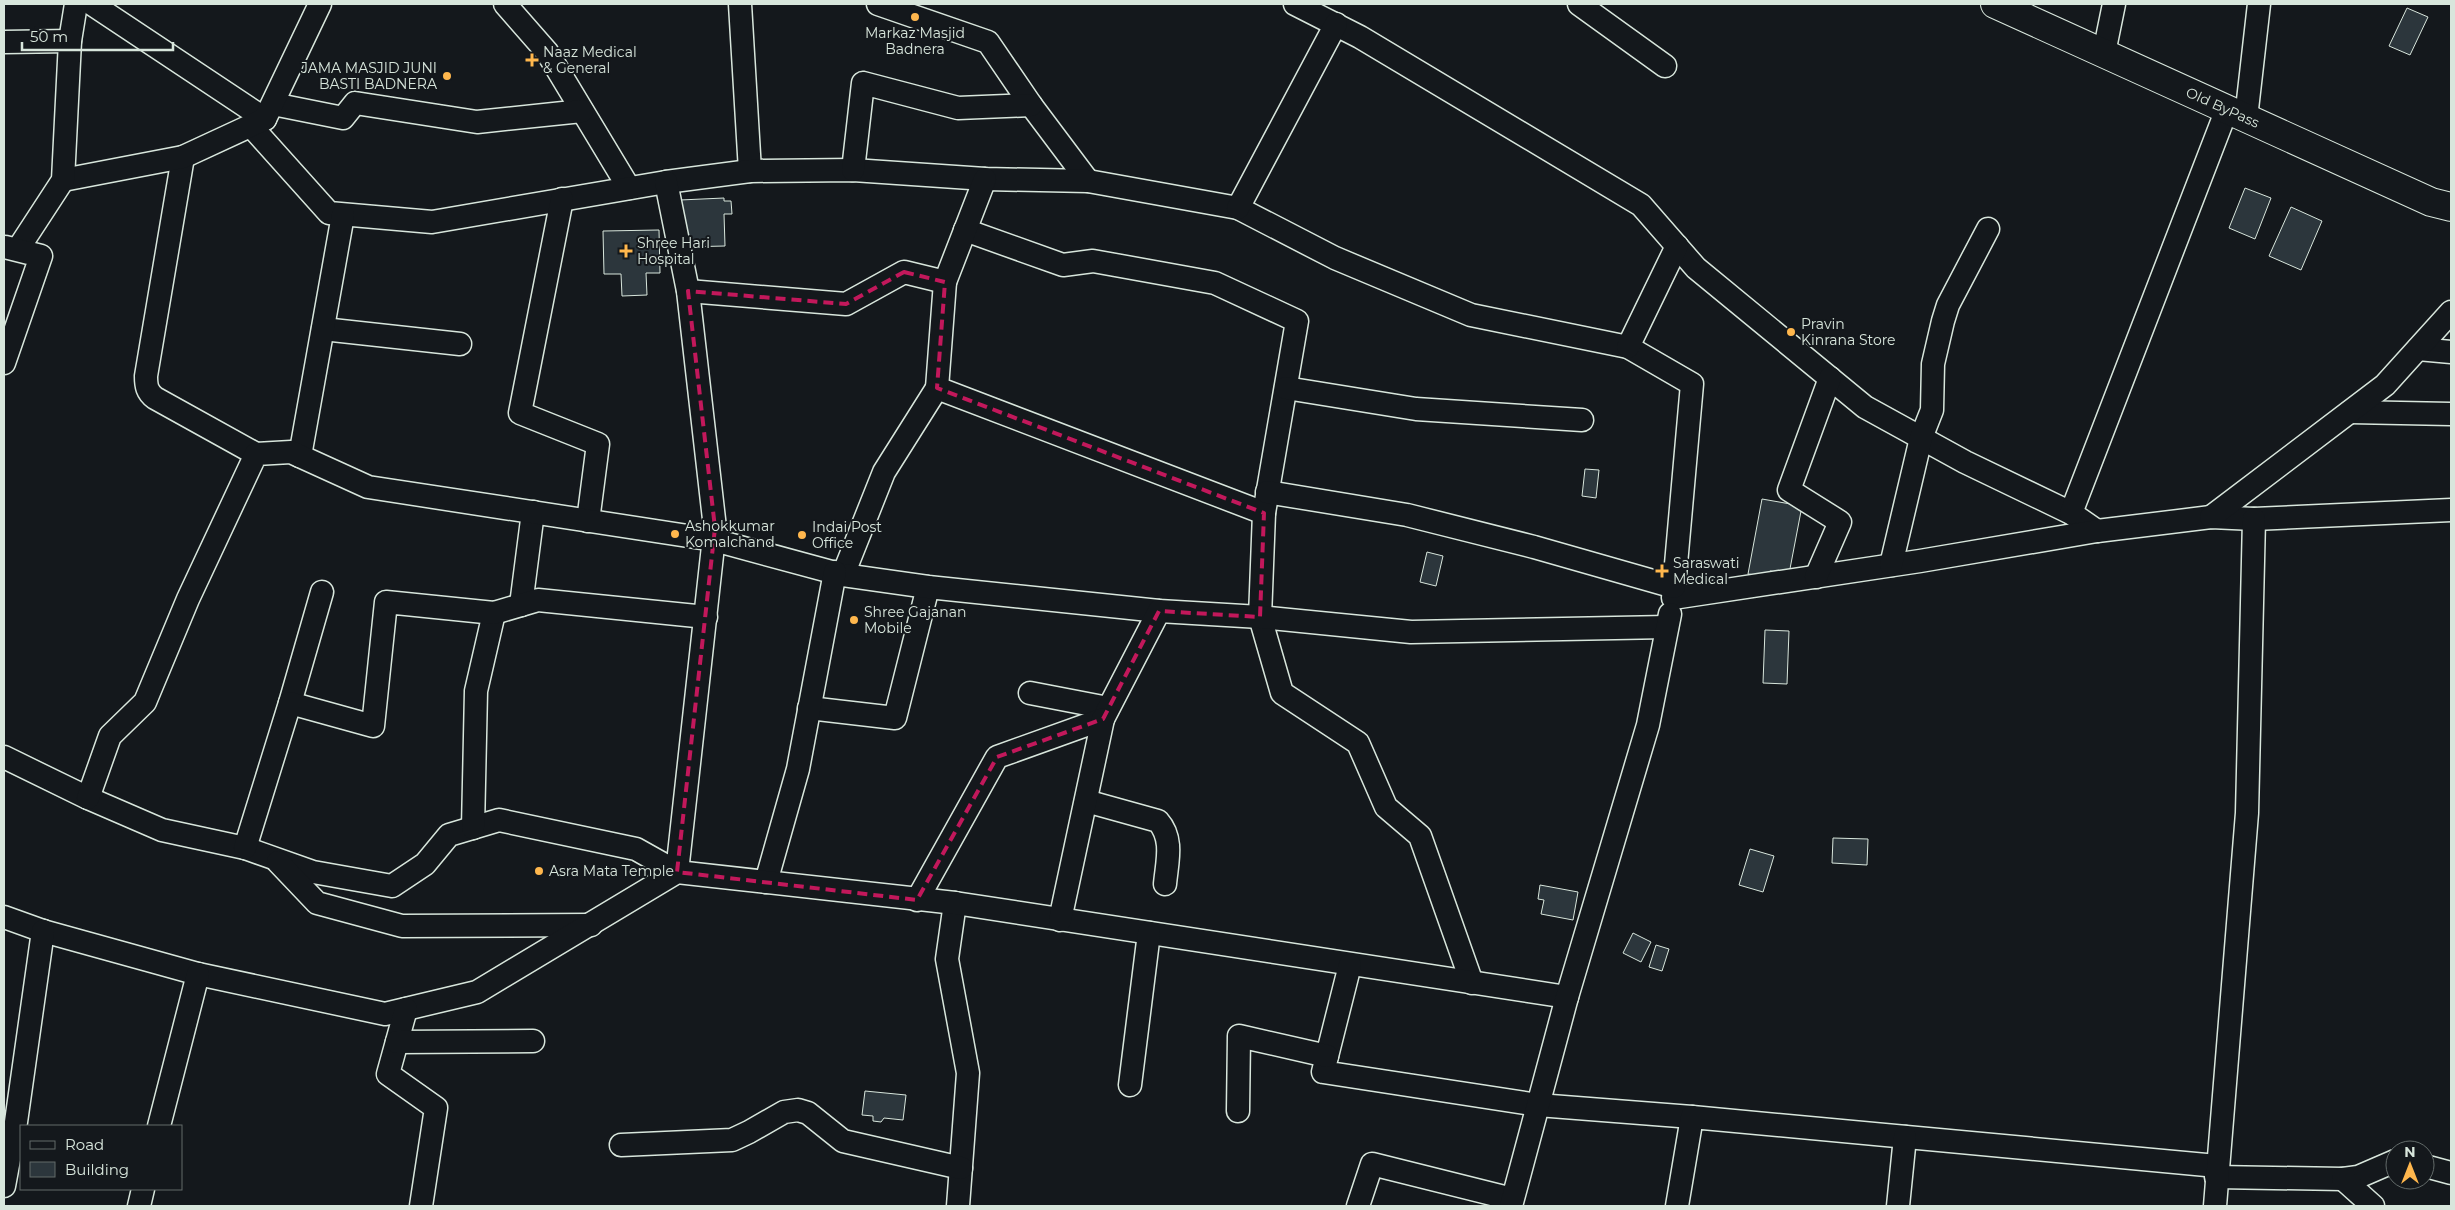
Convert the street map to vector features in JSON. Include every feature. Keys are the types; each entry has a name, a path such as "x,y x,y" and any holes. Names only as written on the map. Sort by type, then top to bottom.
{"highway":[{"name":"Old ByPass","path":"1995,4 2431,202 2451,207"}],"street":[{"path":"4,363 41,256 11,248 63,180 70,41 76,4"},
{"path":"92,4 263,116 329,214 432,222 666,182 750,172 853,170 985,179 1088,181 1238,208 1335,258 1471,314 1628,347 1692,384 1673,593 1648,725 1567,998 1511,1203 1372,1164 1358,1206"},
{"path":"263,116 320,4"},
{"path":"506,4 546,52 629,188"},
{"path":"740,4 750,172"},
{"path":"878,4 988,42 1031,105 1088,181"},
{"path":"1295,4 1360,36 1641,205 1696,268 1865,407 1965,462 2071,513 2097,532"},
{"path":"1579,4 1665,66"},
{"path":"2104,53 2114,4"},
{"path":"2071,513 2237,113 2259,4"},
{"path":"1238,208 1336,24"},
{"path":"4,42 70,41"},
{"path":"853,170 863,82 958,108 1031,105"},
{"path":"63,180 183,157 263,116 343,118 355,103 477,122 582,111"},
{"path":"183,157 146,385 149,394 155,398 256,454 291,452 368,487 714,540 839,574 928,587 1159,611 1260,617 1411,632 1667,627"},
{"path":"766,882 798,769 839,574 884,472 937,388 946,282 985,179"},
{"path":"666,182 688,291 715,528 677,872"},
{"path":"562,199 520,413 598,444 588,521"},
{"path":"300,456 343,215"},
{"path":"1891,565 1921,438 1932,410 1933,364 1948,305 1988,229"},
{"path":"965,230 1063,265 1092,262 1215,283 1297,321 1266,503 1260,617 1282,693 1358,743 1386,807 1420,836 1472,983"},
{"path":"1628,347 1677,246"},
{"path":"688,291 846,304 904,272 946,282"},
{"path":"2211,517 2385,385 2451,313"},
{"path":"323,329 460,344"},
{"path":"2418,350 2451,352"},
{"path":"1816,577 1840,522 1789,490 1830,378"},
{"path":"937,388 1266,503 1406,515 1534,547 1673,593 1816,577 2097,532 2211,517 2254,519 2451,510"},
{"path":"1286,388 1416,409 1582,420"},
{"path":"2350,412 2451,414"},
{"path":"88,798 110,736 145,702 188,599 256,454"},
{"path":"521,605 533,512"},
{"path":"2215,1206 2247,813 2254,519"},
{"path":"810,708 895,718 928,587"},
{"path":"246,848 322,592"},
{"path":"290,703 373,726 386,602 494,613 538,600 706,617"},
{"path":"1060,920 1106,714 1159,611"},
{"path":"473,828 476,691 494,613"},
{"path":"1030,693 1106,714"},
{"path":"917,900 997,757 1106,714"},
{"path":"4,757 88,798 162,830 246,848 313,872 392,886 425,864 449,835 499,820 636,849 677,872 955,904 1567,998"},
{"path":"1086,801 1158,821 1166,829 1169,840 1165,884"},
{"path":"274,858 317,903 402,926 591,925"},
{"path":"4,917 44,931 198,974 385,1014 477,992 677,872"},
{"path":"955,904 947,959 968,1073 958,1206"},
{"path":"4,1186 10,1121 44,931"},
{"path":"1130,1085 1149,933"},
{"path":"1350,965 1323,1072 1538,1105 1905,1137 2217,1171 2343,1180 2358,1177 2385,1165"},
{"path":"159,1125 198,974"},
{"path":"406,1009 388,1074 436,1108 421,1206"},
{"path":"1238,1111 1239,1036 1327,1056"},
{"path":"397,1042 533,1042"},
{"path":"621,1145 732,1140 784,1112 798,1110 808,1113 831,1134 843,1140 961,1168"},
{"path":"1676,1206 1692,1117"},
{"path":"1898,1206 1905,1137"},
{"path":"2435,1169 2451,1173"},
{"path":"2343,1180 2373,1206"},
{"path":"139,1206 143,1190"}],"highlighted area":[{"path":"904,272 945,282 937,388 1264,513 1260,617 1159,611 1103,719 997,757 917,900 677,872 715,528 688,291 846,304"}],"building":[{"path":"2407,8 2428,17 2410,55 2389,46"},
{"path":"2245,188 2271,198 2255,239 2229,228"},
{"path":"724,198 724,201 731,201 732,214 724,214 725,246 682,247 680,200"},
{"path":"2291,207 2322,221 2301,270 2269,256"},
{"path":"659,230 660,273 646,273 647,295 622,296 621,274 604,274 603,231"},
{"path":"1585,469 1599,470 1596,498 1582,496"},
{"path":"1762,499 1802,506 1789,574 1770,571 1769,577 1748,574"},
{"path":"1427,552 1443,556 1436,586 1420,582"},
{"path":"1765,630 1789,631 1787,684 1763,683"},
{"path":"1833,838 1868,839 1867,865 1832,863"},
{"path":"1750,849 1774,856 1763,892 1739,885"},
{"path":"1540,885 1578,892 1573,920 1541,914 1544,900 1538,899"},
{"path":"1633,933 1651,942 1641,962 1623,953"},
{"path":"1656,945 1669,949 1662,971 1649,967"},
{"path":"865,1091 906,1095 903,1120 884,1118 881,1122 873,1121 873,1116 862,1115"}],"place":[{"name":"Markaz Masjid Badnera","path":"915,17"},
{"name":"Naaz Medical & General","path":"532,60"},
{"name":"JAMA MASJID JUNI BASTI BADNERA","path":"447,76"},
{"name":"Shree Hari Hospital","path":"626,251"},
{"name":"Pravin Kinrana Store","path":"1791,332"},
{"name":"Ashokkumar Komalchand","path":"675,534"},
{"name":"Indai Post Office","path":"802,535"},
{"name":"Saraswati Medical","path":"1662,571"},
{"name":"Shree Gajanan Mobile","path":"854,620"},
{"name":"Asra Mata Temple","path":"539,871"}]}
